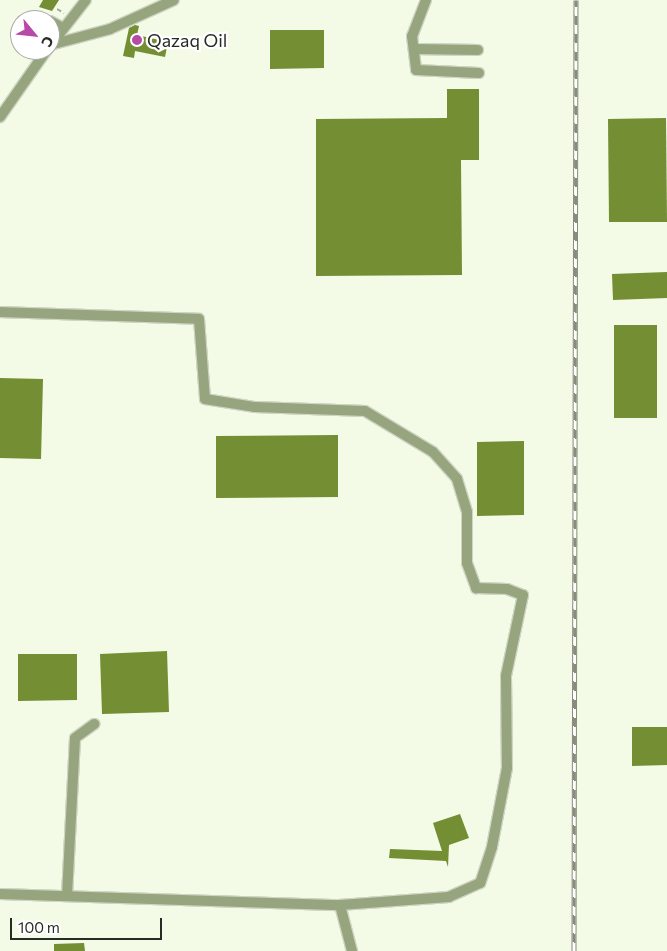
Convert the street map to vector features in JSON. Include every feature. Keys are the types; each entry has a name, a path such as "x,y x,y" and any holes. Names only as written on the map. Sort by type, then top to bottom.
{"street":[{"path":"60,32 86,0"},
{"path":"60,43 110,30 164,7 174,0"},
{"path":"426,0 412,36 416,70 479,73"},
{"path":"414,49 478,50"},
{"path":"0,117 40,60"},
{"path":"0,312 199,319 205,399 255,407 365,411 433,452 458,478 468,512 467,563 476,588 507,589 523,595 506,676 506,768 492,847 480,883 448,897 340,905 0,894"},
{"path":"67,896 75,738 94,724"},
{"path":"340,905 352,951"}],"building":[{"path":"43,0 59,0 53,10 39,7"},
{"path":"135,25 139,26 137,35 168,42 165,57 135,51 134,58 123,56 129,28"},
{"path":"270,30 324,30 324,68 270,69"},
{"path":"447,89 479,89 479,160 461,160 462,275 316,276 316,119 447,118"},
{"path":"666,118 667,222 609,222 608,119"},
{"path":"667,272 667,298 613,300 612,274"},
{"path":"614,325 657,325 657,418 614,418"},
{"path":"0,378 43,379 41,459 0,458"},
{"path":"338,435 338,497 216,498 216,436"},
{"path":"524,441 524,515 477,516 477,442"},
{"path":"167,651 169,712 102,714 100,654"},
{"path":"18,654 77,654 77,700 18,701"},
{"path":"632,727 667,727 667,765 632,766"},
{"path":"460,814 469,838 449,845 448,867 446,861 389,858 390,849 442,851 433,823"},
{"path":"84,943 85,951 54,951 54,944"}],"railway":[{"path":"574,951 576,0"}],"place":[{"name":"Qazaq Oil","path":"137,40"}]}
